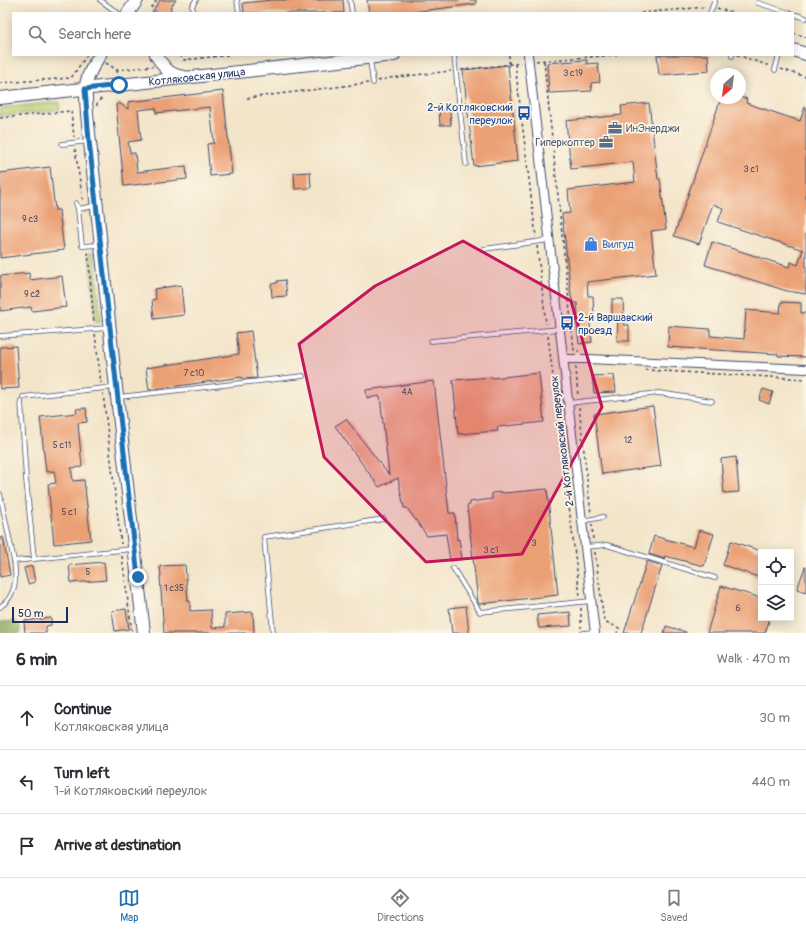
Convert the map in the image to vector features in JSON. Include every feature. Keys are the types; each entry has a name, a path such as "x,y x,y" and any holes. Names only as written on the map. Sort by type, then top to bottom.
{"street":[{"path":"129,12 138,0"},
{"path":"136,12 135,8 138,0"},
{"path":"794,50 806,54"},
{"path":"99,56 89,73 85,89 89,141 144,633"},
{"name":"Котляковская улица","path":"0,98 386,56"},
{"name":"2-й Котляковский переулок","path":"529,59 595,632"},
{"path":"156,60 165,69 179,76 187,77"},
{"path":"564,359 596,359 806,369"}],"lane":[{"path":"100,0 117,12"},
{"path":"194,12 192,6 196,0"},
{"path":"237,0 238,12"},
{"path":"350,0 352,12"},
{"path":"710,12 715,0"},
{"path":"758,3 787,12"},
{"path":"794,14 806,18"},
{"path":"454,56 466,164"},
{"path":"775,70 779,56"},
{"path":"369,58 373,83"},
{"path":"62,144 89,141"},
{"path":"76,203 82,246 101,245"},
{"path":"78,209 96,206"},
{"path":"484,249 549,240"},
{"path":"0,336 110,328"},
{"path":"431,341 560,329"},
{"path":"34,559 26,479 22,399 102,388 116,392 303,376"},
{"path":"569,403 659,394 712,401"},
{"path":"0,494 16,574 14,591 9,600 0,607"},
{"path":"582,521 603,517"},
{"path":"274,633 264,537 384,519"},
{"path":"585,547 607,545 715,578"},
{"path":"14,561 134,548"},
{"path":"453,568 480,612 591,601"},
{"path":"582,633 595,632"}],"path":[{"path":"153,12 151,8 157,0"},
{"path":"651,12 713,6 729,12"},
{"path":"794,33 806,37"},
{"path":"0,82 71,78 86,56"},
{"path":"181,56 183,60 221,56"},
{"path":"509,56 509,64"},
{"path":"247,98 373,83 389,78 515,64 529,59 544,61 606,56"},
{"path":"109,65 118,70 156,60"},
{"path":"544,61 574,350 581,351"},
{"path":"515,64 580,603 582,633"},
{"path":"96,108 100,99 108,95"},
{"path":"0,118 71,111 83,208"},
{"path":"88,246 95,329 132,633"},
{"path":"582,367 576,366 578,402 594,546 604,621 619,628 617,633"},
{"path":"643,370 806,379"}],"highlighted area":[{"path":"463,241 571,301 602,407 522,554 426,562 324,457 299,344 375,286"}],"green space":[{"path":"59,102 60,110 0,116 0,108"},
{"path":"94,252 101,321 96,322 89,253"},
{"path":"15,621 20,626 21,633 0,633 0,622"}],"building":[{"path":"160,0 176,0 170,8 172,12 156,12 154,9"},
{"path":"272,0 343,0 344,12 244,12 243,3"},
{"path":"367,0 476,0 476,4 413,12 369,12"},
{"path":"657,56 708,56 709,71 659,75"},
{"path":"587,60 587,64 598,63 600,82 591,83 592,91 549,93 547,63"},
{"path":"508,65 518,161 474,166 463,70"},
{"path":"223,91 232,174 210,176 207,144 214,143 210,107 156,113 156,108 138,110 141,140 128,142 130,153 135,153 137,172 186,166 187,179 124,186 116,105 119,103 128,109 128,102"},
{"path":"649,103 658,179 660,179 666,229 651,231 656,274 587,282 588,296 593,296 594,316 589,316 592,342 579,344 576,316 578,315 577,303 573,303 571,296 562,214 570,213 568,190 635,182 633,162 571,169 566,121 622,115 621,106"},
{"path":"746,103 800,121 806,107 806,294 787,291 705,265 712,242 789,267 791,262 798,265 803,250 718,222 723,208 713,204 699,244 674,236 719,104"},
{"path":"439,110 450,110 451,125 440,125"},
{"path":"50,167 55,210 59,210 64,250 0,258 0,173"},
{"path":"310,172 311,188 295,189 294,173"},
{"path":"29,273 30,280 62,276 66,307 32,311 31,307 0,311 0,276"},
{"path":"285,280 287,296 272,297 271,284 277,283 277,281"},
{"path":"181,285 184,315 154,319 152,300 156,299 154,289"},
{"path":"612,299 623,299 624,325 629,325 629,341 617,341 618,318 612,318"},
{"path":"781,302 801,303 801,313 806,313 806,357 668,347 669,326 710,329 710,336 744,339 746,310 780,313"},
{"path":"251,331 257,378 243,379 242,377 149,390 146,368 239,354 236,333"},
{"path":"16,346 19,388 0,389 0,347"},
{"path":"539,373 544,422 497,427 498,431 458,434 453,380 493,378"},
{"path":"614,375 616,392 594,393 592,376"},
{"path":"434,381 449,513 455,513 457,540 459,539 462,559 450,561 446,534 427,536 407,508 404,508 398,478 379,487 335,426 346,419 389,475 380,396 367,398 366,390"},
{"path":"763,389 773,392 769,404 759,400"},
{"path":"653,406 661,466 602,474 594,414"},
{"path":"86,408 87,422 78,423 82,467 71,468 73,481 84,480 91,540 54,544 48,484 56,483 54,471 46,472 40,417 77,413 76,409"},
{"path":"736,457 739,492 724,493 721,459"},
{"path":"547,489 558,595 479,604 467,506 470,505 470,502 492,499 492,493"},
{"path":"699,530 714,534 704,566 665,556 664,559 649,554 654,536 694,547"},
{"path":"3,537 10,575 0,577 0,538"},
{"path":"731,541 758,550 758,577 723,565"},
{"path":"647,561 662,566 641,633 624,633"},
{"path":"104,562 106,580 71,583 69,565"},
{"path":"185,565 190,611 211,610 212,628 225,627 225,614 253,612 254,633 164,633 160,566"},
{"path":"32,566 35,582 28,584 24,568"},
{"path":"806,567 806,592 797,589"},
{"path":"721,586 758,597 758,621 769,621 765,633 707,633"},
{"path":"466,606 469,633 452,633 449,608"},
{"path":"126,609 129,629 115,631 112,611"},
{"path":"570,612 571,626 539,628 537,615"},
{"path":"51,618 51,625 46,626 46,633 25,633 24,621"},
{"path":"666,626 686,632 686,633 664,633"}],"place":[{"name":"2-й Котляковский переулок","path":"524,113"},
{"name":"ИнЭнерджи","path":"615,128"},
{"name":"Гиперкоптер","path":"606,142"},
{"name":"Вилгуд","path":"591,244"},
{"name":"2-й Варшавский проезд","path":"567,323"}],"route":[{"path":"119,85 85,89 89,141 138,577"}]}
